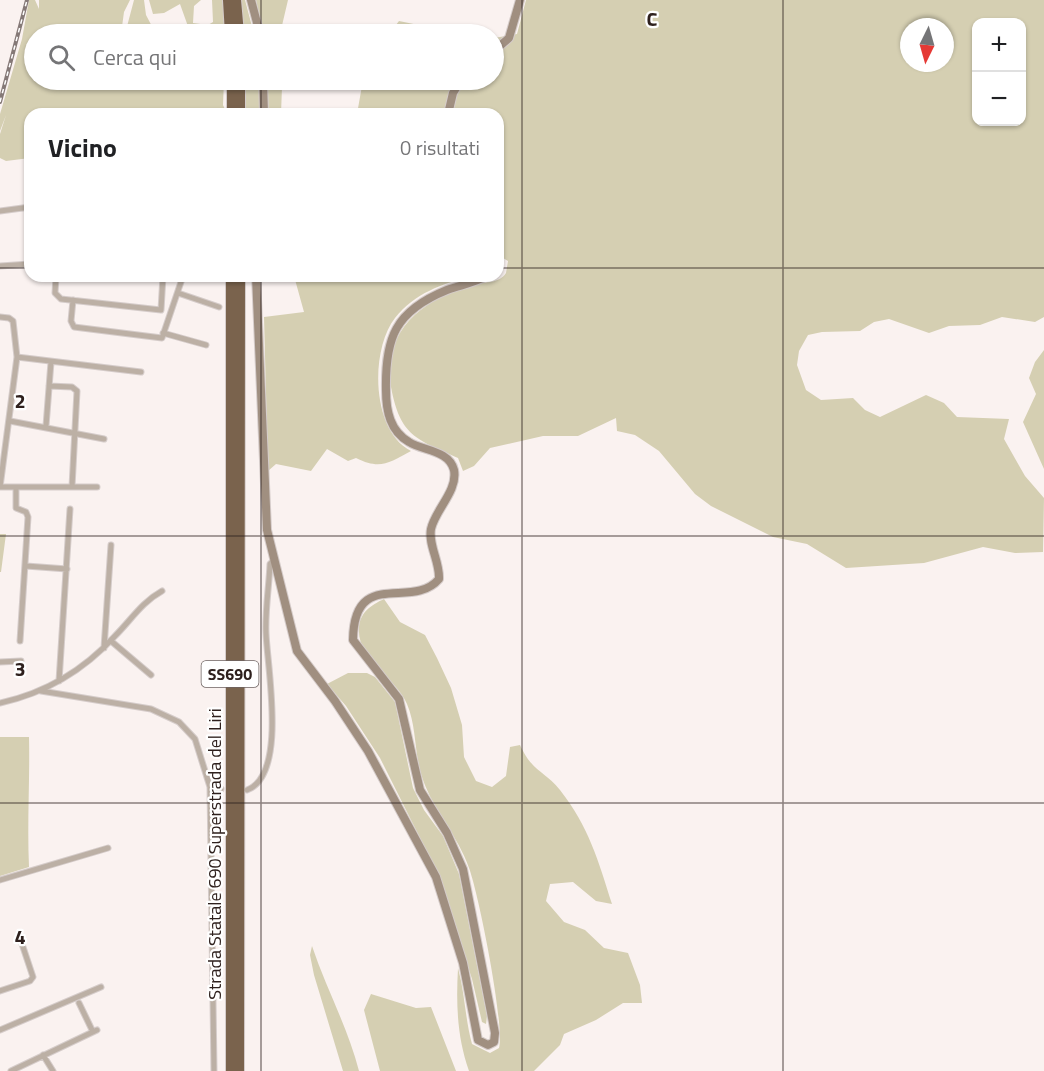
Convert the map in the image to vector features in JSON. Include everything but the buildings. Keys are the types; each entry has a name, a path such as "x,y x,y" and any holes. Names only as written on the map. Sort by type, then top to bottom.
{"highway":[{"path":"228,0 229,24"},
{"path":"236,0 238,24"},
{"path":"231,90 231,108"},
{"path":"240,90 240,108"},
{"name":"Strada Statale 690 Superstrada del Liri","path":"231,282 231,1071"},
{"name":"Strada Statale 690 Superstrada del Liri","path":"239,1071 240,282"}],"main road":[{"path":"251,0 257,24"},
{"path":"504,42 509,38 520,0"},
{"path":"263,90 264,108"},
{"path":"449,108 455,90"},
{"path":"256,282 267,530 297,651 335,700 369,751 436,877 463,963 478,1040 482,1044 492,1044 495,1033 462,869 447,833 420,790 399,699 353,640 357,613 364,602 374,596 423,589 439,579 440,568 431,530 454,477 453,468 447,459 401,436 389,418 386,404 386,376 390,339 400,323 425,301 471,282"}],"street":[{"path":"0,211 24,208"},
{"path":"0,266 24,264"},
{"path":"56,282 56,295 73,300 161,310 163,282"},
{"path":"73,300 70,321 74,327 162,338 181,282"},
{"path":"178,293 219,307"},
{"path":"0,317 13,321 17,357 0,487 97,487"},
{"path":"164,333 206,345"},
{"path":"17,357 43,358 51,362 141,372"},
{"path":"46,426 51,362"},
{"path":"49,386 72,387 77,391 72,487"},
{"path":"10,421 46,426 104,439"},
{"path":"16,487 16,508 28,516 20,641"},
{"path":"59,681 70,509"},
{"path":"104,648 111,545"},
{"path":"247,790 255,786 263,773 273,724 266,618 270,564 274,560"},
{"path":"26,566 67,569"},
{"path":"0,703 41,692 59,681 104,648 144,602 162,591"},
{"path":"111,640 151,675"},
{"path":"0,662 21,661"},
{"path":"41,692 133,705 176,720 195,739 210,787 214,1071"},
{"path":"210,787 221,789"},
{"path":"0,880 108,848"},
{"path":"0,991 32,979 21,941"},
{"path":"0,1030 101,987"},
{"path":"11,1071 95,1031 79,1003"},
{"path":"43,1055 53,1071"}],"shaded area":[{"path":"29,0 35,0 39,9 39,0 130,0 124,12 122,24 25,24"},
{"path":"134,0 144,0 146,15 151,24 128,24"},
{"path":"149,0 201,0 194,6 193,23 200,24 187,24 180,4 164,13 153,14"},
{"path":"212,0 222,0 224,24 210,24 213,22"},
{"path":"241,0 245,0 251,24 243,24"},
{"path":"256,0 288,0 282,24 261,24"},
{"path":"526,0 1044,0 1044,317 1035,322 1002,317 980,325 949,326 929,333 889,319 874,322 860,331 822,332 808,335 799,351 797,365 806,390 821,400 853,398 865,410 880,417 926,395 944,403 957,417 1009,419 1004,439 1025,476 1044,498 1043,552 1015,553 983,547 924,563 846,568 807,544 773,537 711,506 695,494 659,451 635,435 617,431 616,418 578,436 543,436 490,448 474,466 463,471 458,458 431,446 412,434 399,416 391,387 390,367 393,349 400,334 423,308 438,299 473,285 504,282 508,261 504,259 504,108 358,108 361,90 504,90 504,36 517,34"},
{"path":"399,21 414,24 397,24"},
{"path":"24,28 24,90 224,90 224,108 24,108 24,159 6,161 0,158 0,134 6,115 0,131 0,114"},
{"path":"245,90 261,90 262,108 246,108"},
{"path":"267,90 282,90 281,108 268,108"},
{"path":"296,282 450,282 420,296 403,309 387,332 381,349 379,389 382,409 388,426 398,441 411,451 384,464 372,464 356,458 348,461 327,449 311,471 276,464 268,471 264,317 304,312"},
{"path":"1044,350 1044,469 1023,422 1036,394 1029,378 1035,362"},
{"path":"0,534 6,534 1,572 0,572"},
{"path":"384,599 400,622 425,635 437,658 451,688 462,725 464,757 476,781 492,787 506,776 510,747 520,745 529,761 554,783 570,804 592,844 612,904 596,901 573,882 550,884 546,901 564,922 585,930 604,948 628,953 640,985 642,1003 623,1003 596,1020 564,1034 560,1045 534,1071 469,1071 458,1020 458,968 472,1044 490,1053 499,1048 500,1035 490,960 469,868 423,780 407,704 395,686 370,659 360,640 359,629 363,614"},
{"path":"348,673 367,673 375,677 395,702 413,788 424,810 443,836 459,874 487,1016 486,1024 482,1022 472,979 437,872 380,758 346,706 327,684"},
{"path":"0,737 29,737 29,867 0,876"},
{"path":"312,946 349,1039 359,1071 343,1071 314,975 310,955"},
{"path":"371,994 416,1008 431,1007 456,1071 380,1071 364,1010"}],"railway":[{"path":"0,102 27,0"}]}
